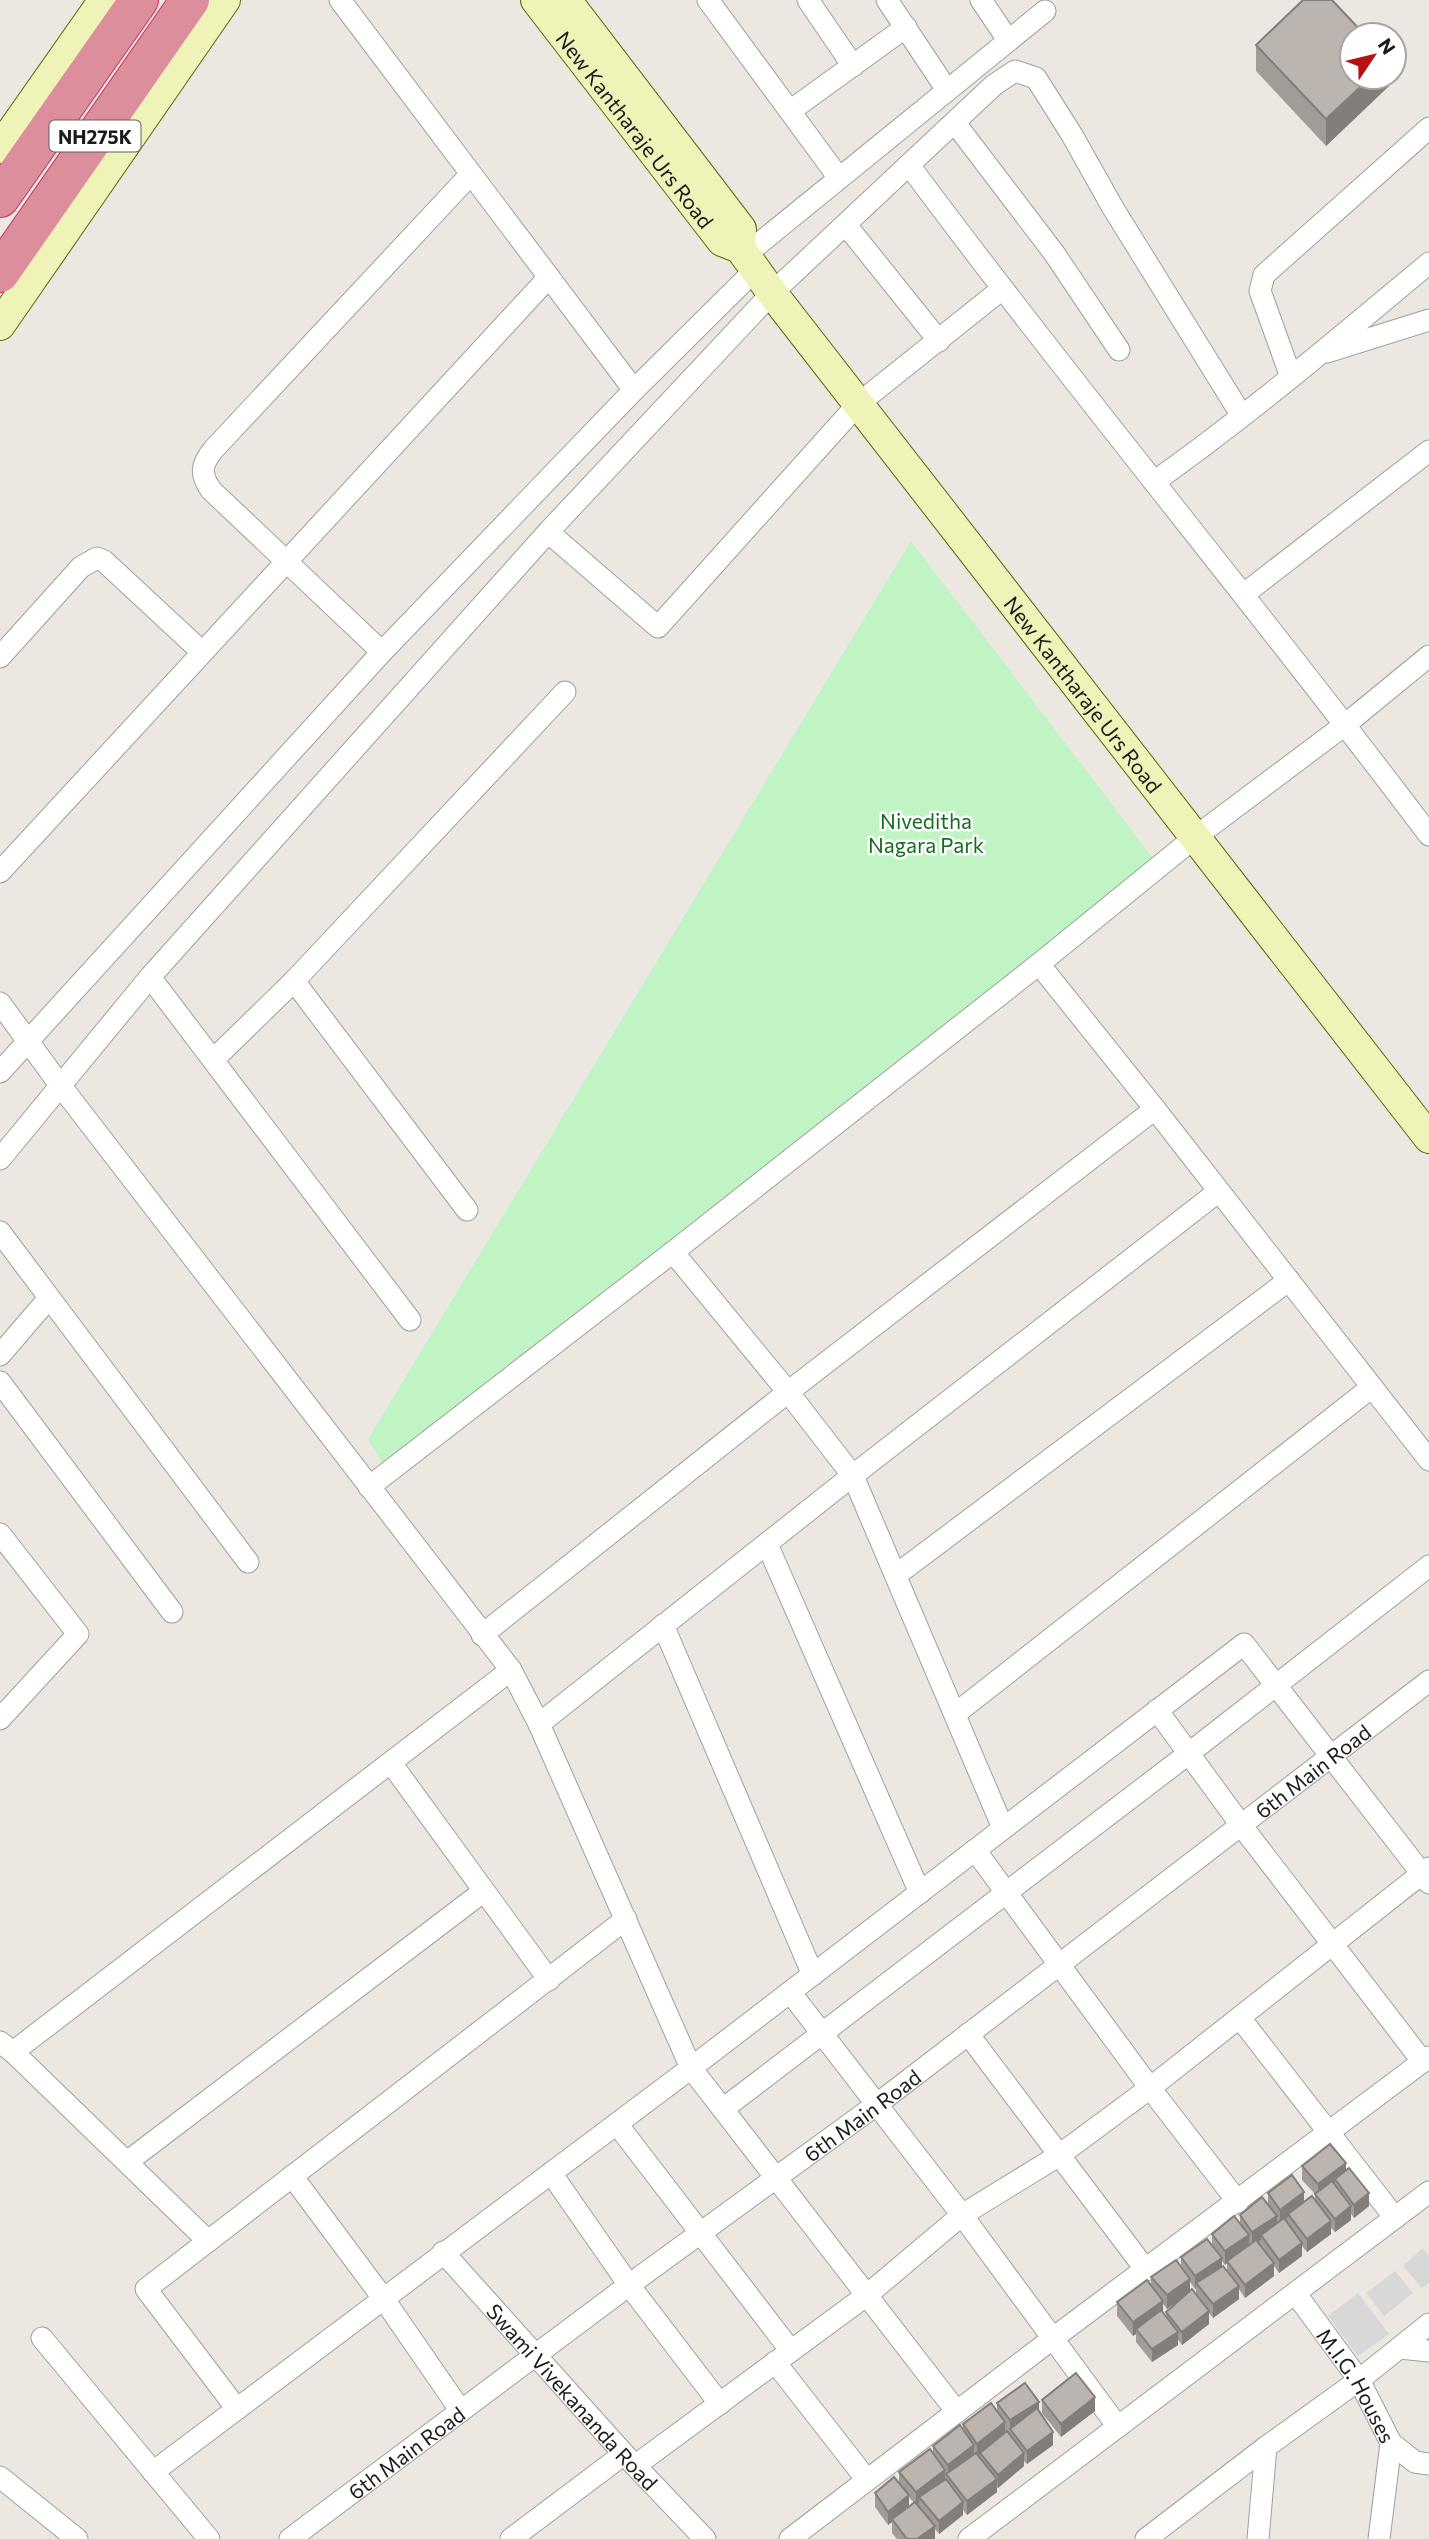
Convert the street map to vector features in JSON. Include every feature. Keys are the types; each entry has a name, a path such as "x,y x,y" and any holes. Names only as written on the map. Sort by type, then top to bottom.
{"highway":[{"name":"NH275K","path":"0,198 139,0"},
{"name":"NH275K","path":"0,273 190,0"}],"main road":[{"path":"0,148 104,0"},
{"path":"0,325 225,0"},
{"name":"New Kantharaje Urs Road","path":"536,0 722,241 753,266 1429,1138"},
{"name":"New Kantharaje Urs Road","path":"566,0 741,229 753,266"}],"street":[{"path":"341,0 634,390"},
{"path":"708,0 839,178"},
{"path":"808,0 853,66"},
{"path":"887,0 947,90"},
{"path":"981,0 1008,40"},
{"path":"0,1072 382,652 839,178 1045,10"},
{"path":"790,111 906,27"},
{"path":"0,1159 150,977 548,532 753,266 846,225 994,85 1015,71 1036,78 1242,416"},
{"path":"954,123 1054,253 1119,350"},
{"path":"1291,377 1260,290 1264,275 1429,128"},
{"path":"909,165 1002,289 1346,724 1429,835"},
{"path":"382,652 211,490 202,471 204,461 470,175"},
{"path":"846,225 939,341"},
{"path":"1154,482 1291,377 1429,262"},
{"path":"0,872 549,277"},
{"path":"548,532 658,626 858,404 1002,289"},
{"path":"1318,355 1429,320"},
{"path":"1244,594 1429,451"},
{"path":"0,657 81,567 97,558 104,561 202,652"},
{"path":"369,1486 673,1252 1039,964 1194,838 1346,724 1429,656"},
{"path":"213,1060 294,981 565,692"},
{"path":"1039,964 1429,1460"},
{"path":"150,977 410,1320"},
{"path":"294,981 467,1210"},
{"path":"0,1003 60,1085 511,1670 539,1724 691,2068 957,2412"},
{"path":"482,1635 788,1392 1155,1109"},
{"path":"539,1724 853,1476 1220,1192"},
{"path":"0,1232 248,1562"},
{"path":"673,1252 853,1476 1003,1828"},
{"path":"896,1575 1289,1280"},
{"path":"0,1355 49,1298"},
{"path":"0,1382 172,1612"},
{"path":"955,1714 1372,1387"},
{"path":"0,1534 78,1634 0,1719"},
{"path":"767,1544 920,1893"},
{"path":"723,2109 1429,1566"},
{"path":"663,1625 813,1975"},
{"path":"153,2472 691,2068 1244,1644 1330,1756 1427,1875 1058,2156 962,2215 867,2295 720,2403 630,2459 511,2539"},
{"path":"208,2241 7,2047 391,1763 511,1670"},
{"name":"6th Main Road","path":"290,2539 629,2285 876,2105 1330,1756 1426,1688"},
{"path":"790,2539 1052,2339 1426,2060 1332,1945 1157,1710"},
{"path":"391,1763 549,1980"},
{"path":"975,1850 1005,1894 1238,2202"},
{"path":"127,2162 484,1891"},
{"path":"237,2409 146,2289 626,1919"},
{"path":"790,1992 962,2215 1118,2427"},
{"path":"1240,2018 1395,2218"},
{"path":"968,2034 1146,2270"},
{"path":"617,2124 701,2233 867,2480"},
{"path":"551,2173 629,2285 720,2403"},
{"path":"292,2176 383,2298 461,2411"},
{"path":"969,2539 1429,2192"},
{"name":"Swami Vivekananda Road","path":"443,2252 705,2539"},
{"name":"M.I.G. Houses","path":"1296,2294 1359,2380 1391,2443 1415,2462 1429,2464"},
{"path":"1146,2539 1359,2380 1429,2324"},
{"path":"42,2338 209,2539"},
{"path":"1399,2348 1429,2351"},
{"path":"1379,2539 1391,2443"},
{"path":"1258,2539 1266,2447"},
{"path":"0,2477 69,2537"}],"shaded area":[{"path":"1423,2248 1429,2256 1429,2283 1422,2288 1403,2266"},
{"path":"1395,2271 1413,2293 1384,2316 1366,2293"},
{"path":"1358,2293 1389,2334 1358,2356 1328,2316"}],"green space":[{"name":"Niveditha Nagara Park","path":"911,541 1156,862 385,1467 368,1439"}],"building":[{"path":"1303,0 1332,0 1352,21 1338,21 1338,91 1356,91 1326,119 1256,45"},
{"path":"1330,2144 1346,2163 1318,2184 1302,2166"},
{"path":"1349,2168 1369,2193 1354,2205 1335,2179"},
{"path":"1292,2175 1304,2192 1280,2210 1268,2193"},
{"path":"1332,2181 1351,2206 1335,2219 1315,2194"},
{"path":"1312,2196 1331,2221 1307,2239 1288,2214"},
{"path":"1262,2197 1277,2216 1252,2232 1240,2215"},
{"path":"1234,2216 1249,2235 1225,2251 1212,2234"},
{"path":"1284,2218 1302,2243 1279,2260 1261,2235"},
{"path":"1207,2239 1222,2258 1195,2276 1181,2257"},
{"path":"1256,2240 1274,2263 1245,2285 1227,2261"},
{"path":"1176,2260 1190,2279 1167,2295 1151,2277"},
{"path":"1223,2266 1239,2286 1213,2304 1196,2283"},
{"path":"1147,2280 1163,2301 1133,2322 1117,2302"},
{"path":"1192,2289 1209,2311 1182,2332 1166,2312"},
{"path":"1161,2310 1178,2332 1152,2349 1136,2329"},
{"path":"1076,2373 1095,2397 1061,2424 1042,2400"},
{"path":"1025,2383 1039,2402 1010,2420 997,2403"},
{"path":"991,2403 1005,2422 977,2444 963,2424"},
{"path":"1037,2408 1053,2432 1027,2451 1010,2429"},
{"path":"960,2425 974,2445 948,2465 933,2446"},
{"path":"1007,2431 1024,2453 998,2475 980,2453"},
{"path":"930,2449 945,2470 916,2492 899,2472"},
{"path":"976,2453 997,2479 967,2501 946,2474"},
{"path":"894,2477 909,2495 888,2512 875,2493"},
{"path":"946,2479 963,2502 939,2521 919,2497"},
{"path":"915,2502 935,2526 917,2539 907,2539 892,2519"}]}
